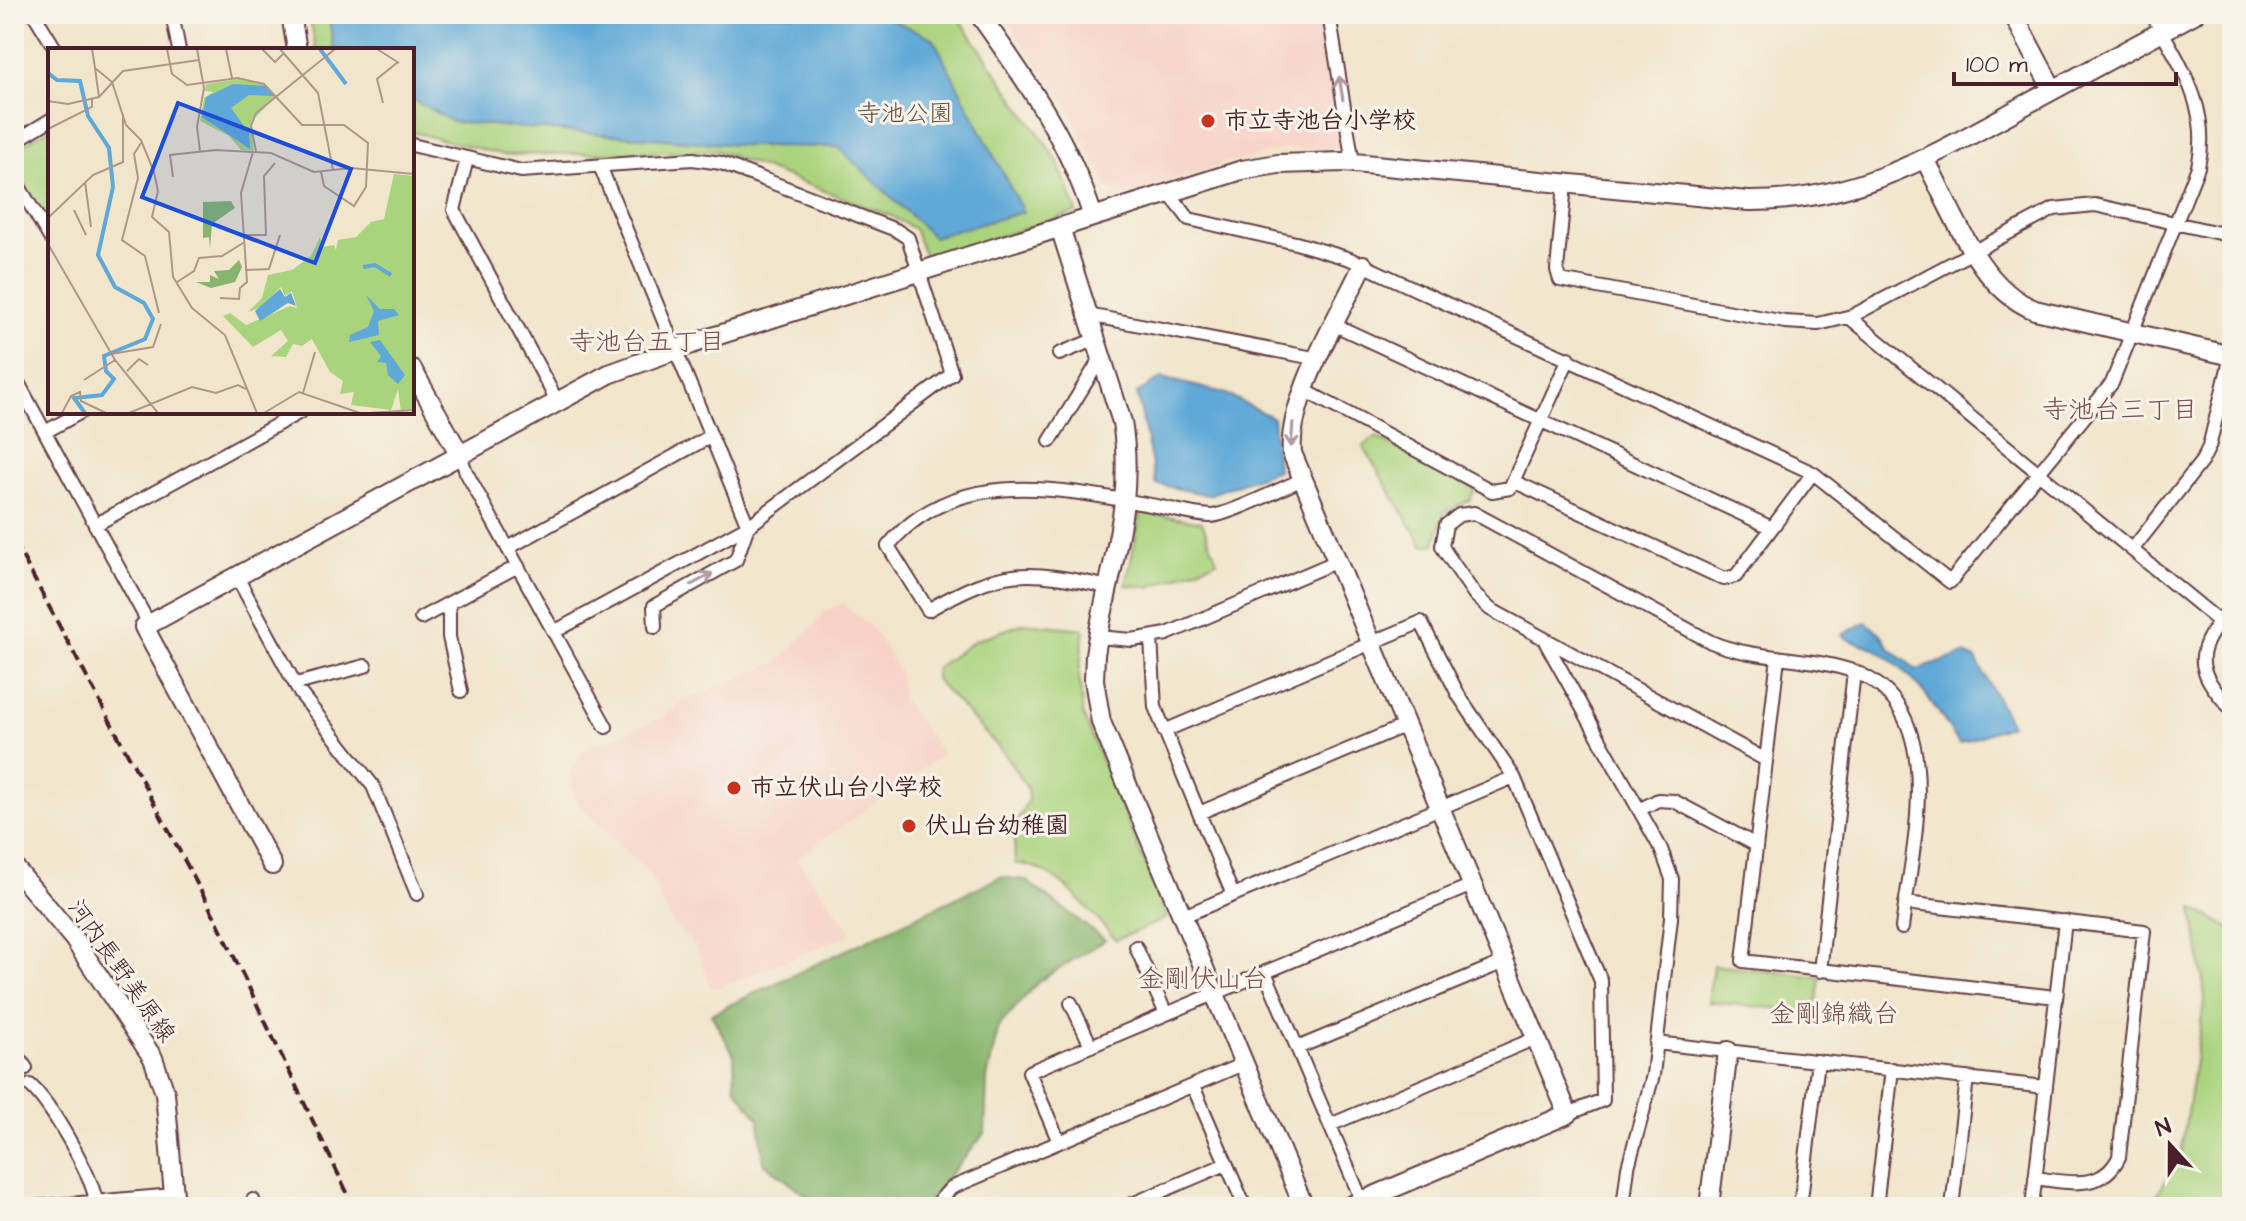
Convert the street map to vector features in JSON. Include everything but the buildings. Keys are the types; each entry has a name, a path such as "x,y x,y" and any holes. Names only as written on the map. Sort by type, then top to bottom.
{"street":[{"path":"34,14 55,48"},
{"path":"172,14 179,48"},
{"path":"291,14 297,48"},
{"path":"979,14 1044,107 1074,167 1093,217"},
{"path":"1329,14 1353,163"},
{"path":"2013,14 2053,90"},
{"path":"1169,193 1189,219 1327,250 1569,358 1813,473 1950,582 2099,402 2121,365 2198,167 2203,127 2196,97 2152,14"},
{"path":"272,865 144,627 609,374 675,349 1060,227 1242,170 1278,164 1353,163 1721,199 1792,200 1848,190 1925,159 2194,14"},
{"path":"14,142 48,121"},
{"path":"414,146 521,171 693,159 721,163 896,230 908,238 952,374 748,526 554,632"},
{"path":"467,159 454,210 557,401"},
{"path":"1925,159 1997,286 2022,305 2231,356 2209,447 2202,461 2132,550"},
{"path":"600,166 748,526 736,560 654,606 655,627"},
{"path":"14,178 48,235"},
{"path":"1565,184 1557,275 1565,282 1785,322 1818,324 1849,317 2036,217 2077,205 2115,208 2232,236"},
{"path":"1060,227 1122,422 1128,475 1126,501 1098,637 1094,680 1101,722 1304,1207"},
{"path":"1363,265 1304,390 1291,439 1301,480 1568,1114"},
{"path":"1088,315 1319,359"},
{"path":"1849,317 2232,632"},
{"path":"1335,325 1772,528"},
{"path":"1059,354 1096,339"},
{"path":"1050,441 1101,358"},
{"path":"1304,390 1492,491 1510,488 1569,358"},
{"path":"414,373 606,727"},
{"path":"14,375 149,624"},
{"path":"45,432 77,414"},
{"path":"95,525 296,414"},
{"path":"508,548 711,436"},
{"path":"1513,481 1724,579 1736,576 1813,473"},
{"path":"1108,587 1057,576 1016,574 980,581 928,610 888,546 907,523 921,514 984,492 1052,488 1211,516 1301,480"},
{"path":"1766,760 1490,609 1475,595 1442,546 1443,532 1452,518 1466,513 1484,517 1711,642 1854,672 1877,686 1907,720 1918,750 1918,787 1902,928"},
{"path":"1098,637 1151,638 1335,562"},
{"path":"421,618 518,566"},
{"path":"237,577 296,684 373,786 417,894"},
{"path":"449,603 449,637 461,691"},
{"path":"2232,606 2206,642 2201,664 2209,685 2232,710"},
{"path":"1164,731 1421,622 1459,696 1514,777 1601,981 1603,1100 1355,1204 1330,1125 1265,972"},
{"path":"1151,638 1152,689 1164,731 1233,895"},
{"path":"1545,640 1639,810 1672,879 1671,918 1649,1097 1628,1167 1623,1207"},
{"path":"1778,657 1743,961 2056,997"},
{"path":"1568,679 1569,666 1582,660"},
{"path":"296,684 365,666"},
{"path":"1820,971 1854,672"},
{"path":"1199,813 1404,726"},
{"path":"1181,917 1514,777"},
{"path":"1639,810 1658,800 1674,801 1756,845"},
{"name":"河内長野美原線","path":"14,867 74,939 153,1058 165,1093 174,1201"},
{"path":"1059,1142 1029,1072 1472,885"},
{"path":"1905,903 2144,931 2119,1157 2114,1168 2095,1181 2081,1184 2035,1178"},
{"path":"2032,1207 2065,921"},
{"path":"1136,947 1166,1014"},
{"path":"1297,1048 1504,962"},
{"path":"1071,1003 1091,1046"},
{"path":"1330,1125 1536,1038"},
{"path":"1656,1043 2045,1087"},
{"path":"1709,1207 1728,1051"},
{"path":"14,1057 20,1059 26,1068"},
{"path":"1800,1207 1818,1061"},
{"path":"942,1207 941,1199 951,1188 1243,1064"},
{"path":"1876,1207 1892,1069"},
{"path":"1952,1207 1967,1078"},
{"path":"30,1085 43,1098 62,1134 87,1170 96,1201"},
{"path":"1193,1086 1245,1207"},
{"path":"1125,1207 1226,1164"},
{"path":"34,1207 96,1201 174,1201"}],"shaded area":[{"name":"市立寺池台小学校","path":"1001,14 1323,14 1343,141 1335,149 1283,149 1230,162 1122,196 1108,190 1066,102"},
{"name":"市立伏山台小学校","path":"842,603 872,628 898,669 903,700 943,754 797,859 853,934 712,990 696,947 672,924 650,875 577,803 569,774 586,747 663,718 682,702 778,662 825,612"}],"green space":[{"name":"寺池公園","path":"309,14 956,14 1057,160 1077,212 926,260 914,229 889,215 718,151 504,155 414,132 414,48 316,48"},
{"path":"48,129 48,223 14,168 14,150"},
{"path":"1376,437 1475,489 1470,500 1444,512 1435,544 1423,546 1363,446"},
{"path":"1141,512 1202,522 1217,561 1150,587 1126,585"},
{"path":"1024,623 1084,629 1079,674 1083,715 1167,918 1116,940 1058,881 1030,866 1015,864 1014,827 1028,800 1027,788 1004,753 935,679 936,668 974,641"},
{"path":"1000,877 1025,880 1105,940 1038,982 999,1026 987,1078 985,1133 923,1207 821,1207 764,1163 759,1119 735,1087 734,1055 711,1014"},
{"path":"2193,908 2232,929 2232,1207 2148,1207 2180,1159 2205,996"},
{"path":"1713,965 1820,977 1816,1012 1708,1002"}],"water":[{"name":"寺池公園","path":"328,14 879,14 933,38 1023,212 933,237 838,147 749,146 453,122 414,100 414,48 334,48"},
{"path":"1162,378 1224,393 1273,418 1277,470 1208,495 1156,484 1137,393"},
{"path":"1866,622 1881,634 1889,648 1917,670 1964,654 1976,659 2011,725 1959,744 1932,703 1902,669 1875,649 1842,635"}],"railway":[{"path":"14,541 218,923 354,1207"}],"place":[{"name":"市立寺池台小学校","path":"1208,121"},
{"name":"市立伏山台小学校","path":"734,788"},
{"name":"伏山台幼稚園","path":"909,826"}],"district":[{"name":"寺池台五丁目","path":"647,342"},
{"name":"寺池台三丁目","path":"2120,410"},
{"name":"金剛伏山台","path":"1203,979"},
{"name":"金剛錦織台","path":"1834,1014"}]}
